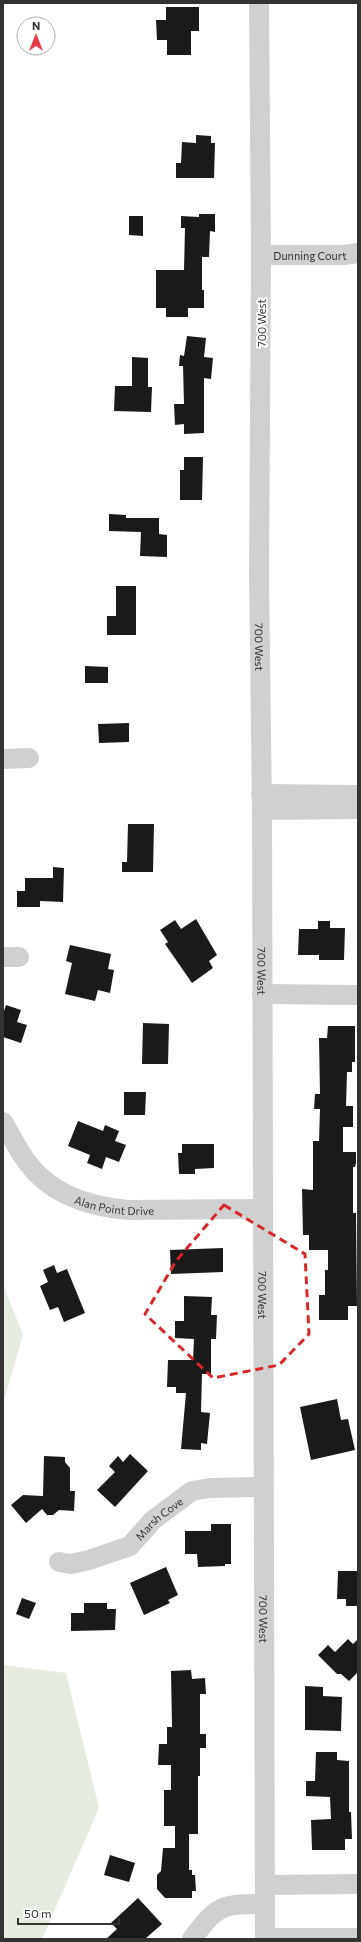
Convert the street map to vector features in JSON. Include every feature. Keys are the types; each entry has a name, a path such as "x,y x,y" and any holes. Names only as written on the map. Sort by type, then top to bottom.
{"street":[{"name":"700 West","path":"259,3 261,255 259,567 265,1939"},
{"name":"Dunning Court","path":"261,255 344,255 358,253"},
{"path":"3,759 29,758"},
{"path":"261,802 358,795"},
{"path":"261,802 358,809"},
{"path":"262,994 358,995"},
{"name":"Alan Point Drive","path":"3,1122 27,1162 44,1180 65,1194 87,1204 129,1210 262,1209"},
{"name":"Marsh Cove","path":"59,1562 72,1564 130,1546 153,1520 192,1491 210,1488 262,1487"},
{"path":"192,1939 208,1917 222,1907 239,1904 265,1895 358,1884"},
{"path":"265,1939 358,1938"}],"highlighted area":[{"path":"224,1205 305,1254 309,1334 279,1365 213,1378 145,1314 176,1261"}],"shaded area":[{"path":"3,1284 23,1335 3,1404"},
{"path":"3,1665 66,1673 99,1808 42,1939 3,1939"}],"building":[{"path":"166,7 199,7 199,31 191,31 191,55 167,55 167,40 157,40 156,20 166,20"},
{"path":"196,135 211,136 211,143 215,143 214,178 176,178 176,163 181,163 182,142 196,143"},
{"path":"199,214 215,214 215,232 210,231 209,257 202,257 202,290 204,290 204,308 188,308 188,317 166,317 166,308 156,308 156,270 184,270 185,228 181,228 181,216 199,217"},
{"path":"129,216 143,216 143,236 129,235"},
{"path":"187,336 206,338 204,357 213,358 211,379 204,378 204,433 184,434 184,424 175,425 174,404 184,404 183,366 179,366 180,355 184,356"},
{"path":"132,357 148,358 148,387 152,387 151,412 114,411 115,386 132,386"},
{"path":"184,457 203,457 202,500 180,500 180,470 184,470"},
{"path":"109,514 126,515 126,518 159,518 159,534 167,535 167,557 140,556 141,532 109,531"},
{"path":"116,586 136,586 136,635 107,635 107,616 116,616"},
{"path":"85,666 108,667 108,683 85,683"},
{"path":"129,723 129,742 99,743 98,724"},
{"path":"128,824 154,824 153,872 122,872 122,862 127,862"},
{"path":"53,867 64,868 63,902 40,901 40,907 17,907 17,891 25,891 25,878 53,878"},
{"path":"196,919 217,955 209,961 213,968 192,983 165,944 168,942 160,930 175,920 181,929"},
{"path":"318,921 330,921 330,928 345,928 344,960 319,960 319,955 298,955 299,929 318,929"},
{"path":"70,945 111,954 108,969 114,970 110,993 98,990 95,1001 65,994 72,963 66,961"},
{"path":"6,1005 21,1010 17,1022 27,1025 21,1043 3,1037 3,1014"},
{"path":"143,1023 169,1024 168,1064 142,1064"},
{"path":"328,1026 355,1026 355,1062 352,1062 352,1072 347,1072 346,1106 353,1106 353,1127 343,1127 343,1152 356,1152 356,1163 355,1167 353,1167 353,1213 356,1213 357,1306 348,1306 348,1320 319,1320 319,1295 325,1295 325,1270 328,1270 328,1250 309,1250 309,1235 303,1235 302,1189 313,1190 313,1141 319,1141 320,1109 314,1109 315,1094 320,1094 319,1038 327,1038"},
{"path":"124,1092 146,1092 145,1115 124,1115"},
{"path":"78,1121 103,1131 105,1125 119,1131 115,1141 126,1145 119,1162 106,1157 102,1169 87,1163 90,1155 68,1146"},
{"path":"182,1144 214,1144 214,1168 195,1169 195,1174 179,1174 178,1153 182,1153"},
{"path":"223,1248 223,1272 171,1274 170,1250"},
{"path":"54,1265 57,1273 67,1269 85,1313 64,1322 58,1307 50,1310 40,1286 48,1282 43,1270"},
{"path":"184,1296 212,1297 211,1315 217,1315 216,1339 211,1339 211,1374 202,1374 201,1412 210,1413 207,1444 201,1443 201,1450 181,1449 186,1393 176,1393 176,1387 167,1387 168,1360 193,1360 194,1339 175,1338 175,1321 184,1321"},
{"path":"337,1399 341,1420 348,1419 355,1450 311,1460 300,1407"},
{"path":"130,1454 148,1471 115,1507 97,1490 115,1472 109,1466 118,1456 123,1462"},
{"path":"44,1456 65,1457 65,1462 70,1468 70,1491 75,1491 74,1511 59,1510 53,1515 47,1515 42,1509 26,1523 11,1505 23,1495 43,1496"},
{"path":"211,1524 231,1524 231,1564 225,1564 225,1566 198,1567 197,1554 185,1554 185,1531 211,1531"},
{"path":"166,1567 178,1595 168,1600 170,1603 144,1615 130,1583"},
{"path":"338,1571 357,1571 357,1606 346,1606 346,1599 337,1599"},
{"path":"22,1598 36,1603 29,1619 16,1614"},
{"path":"84,1603 107,1603 107,1609 116,1609 115,1630 71,1631 71,1613 84,1613"},
{"path":"348,1639 353,1644 358,1639 358,1672 349,1681 341,1674 337,1674 318,1655 328,1645 335,1652"},
{"path":"191,1670 192,1679 205,1678 206,1694 200,1694 200,1734 206,1734 206,1748 200,1748 200,1776 198,1776 198,1834 189,1834 189,1870 192,1870 192,1875 195,1875 196,1891 192,1891 192,1898 165,1898 157,1889 157,1875 161,1871 163,1848 175,1848 175,1826 164,1826 164,1790 171,1790 171,1765 158,1765 159,1744 167,1744 167,1727 172,1727 171,1671"},
{"path":"305,1686 323,1687 323,1696 342,1697 341,1731 305,1730"},
{"path":"316,1752 337,1752 337,1760 349,1761 349,1812 351,1812 352,1839 345,1839 345,1850 312,1850 311,1820 331,1819 330,1797 306,1796 306,1781 315,1781"},
{"path":"110,1855 135,1863 129,1882 104,1875"},
{"path":"138,1898 162,1924 145,1939 106,1939 117,1929 111,1923"}]}
